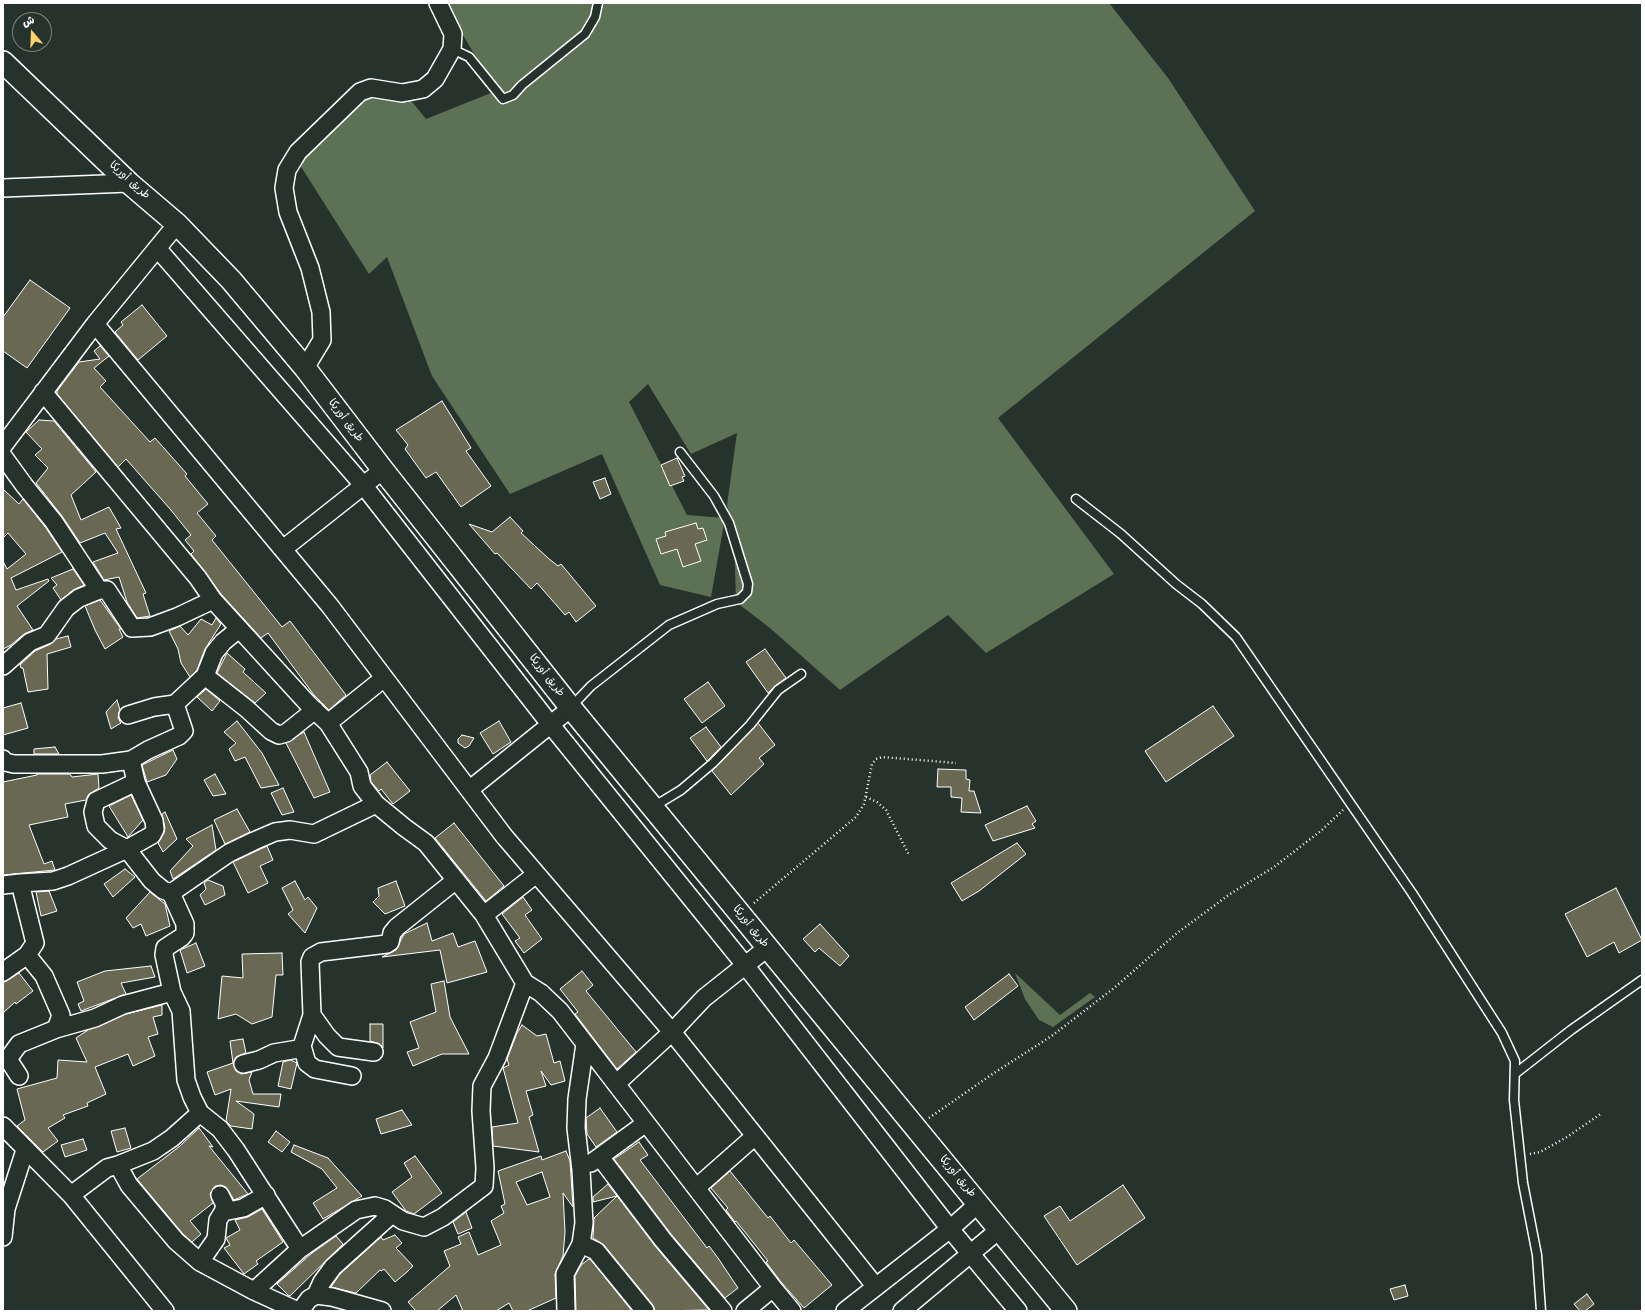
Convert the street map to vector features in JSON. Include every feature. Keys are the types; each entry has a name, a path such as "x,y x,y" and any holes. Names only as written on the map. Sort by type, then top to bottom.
{"street":[{"path":"304,368 322,340 322,312 310,268 288,212 284,188 287,170 298,152 360,92 372,88 402,93 423,88 435,79 452,49 453,34 438,3"},
{"name":"طريق أوريكا","path":"3,62 129,183 177,224 231,280 304,368 571,708 767,948 979,1203 1066,1311"},
{"path":"3,188 129,183"},
{"path":"3,446 95,324 177,224"},
{"path":"157,248 364,486 550,724 745,965 950,1228 1018,1311"},
{"path":"95,324 330,606 535,875 672,1032 876,1287"},
{"path":"43,392 198,578 213,600 328,723 359,772 362,786 376,804 426,843 484,915 525,983 541,993 560,1011 792,1311"},
{"path":"3,456 54,522 100,590"},
{"path":"283,549 383,470"},
{"path":"3,666 30,642 47,635 66,608 79,598 100,590 107,590 132,628 150,627 177,617 213,600"},
{"path":"128,715 154,707 175,704 206,676 214,653 223,642 239,629"},
{"path":"206,676 248,709 271,731 280,735 286,733 315,710"},
{"path":"328,723 384,678"},
{"path":"3,759 5,762 14,764 102,764 131,760 148,750 179,736 184,731 175,704"},
{"path":"469,790 571,708"},
{"path":"3,885 53,881 68,876 127,849 152,835 155,829 154,821 136,782 131,760"},
{"path":"136,782 96,801 93,812 96,826 110,840 127,849 152,881 163,890 172,894 185,924 185,933 182,937 165,948 164,955 172,992 181,1011 186,1080 200,1113 220,1129 266,1195 300,1249"},
{"path":"172,894 229,853 254,841 275,832 290,830 314,834 376,804"},
{"path":"484,915 535,875"},
{"path":"352,1076 316,1069 307,1063 302,1046 312,1015 310,962 312,957 321,952 387,944 390,942 392,933 397,927 456,880"},
{"path":"3,972 27,955 35,943 20,883"},
{"path":"617,1083 672,1032 704,998 767,948"},
{"path":"27,955 44,976 61,1015 56,1029"},
{"path":"254,1291 300,1249 356,1210 375,1206 385,1209 403,1220 424,1227 443,1217 484,1186 485,1168 481,1112 482,1086 497,1058 525,983"},
{"path":"19,1076 8,1059 19,1044 56,1029 95,1018 123,1005 172,992"},
{"path":"312,1015 327,1036 338,1047 374,1052"},
{"path":"566,1311 565,1274 581,1244 584,1223 581,1170 576,1128 577,1099 585,1044"},
{"path":"243,1064 260,1060 274,1053 298,1049 302,1046"},
{"path":"71,1195 107,1168 118,1166 153,1151 172,1138 200,1113"},
{"path":"581,1170 646,1123"},
{"path":"3,1126 71,1195 161,1309"},
{"path":"696,1188 755,1136"},
{"path":"3,1237 6,1209 25,1150"},
{"path":"600,1157 664,1240 723,1311"},
{"path":"118,1166 129,1185 144,1204 176,1241 200,1262 254,1291 299,1311 309,1299 316,1295 322,1282 333,1267 392,1214"},
{"path":"200,1262 216,1239 218,1220 223,1212 225,1204 220,1195"},
{"path":"223,1212 243,1208 266,1195"},
{"path":"845,1311 950,1228 979,1203"},
{"path":"902,1311 972,1254 1000,1229"},
{"path":"581,1244 596,1252 645,1311"},
{"path":"745,1311 773,1288"},
{"path":"316,1295 332,1297 382,1311"}],"lane":[{"path":"452,49 468,57 503,99 513,95 522,85 586,34 595,17 598,3"},
{"path":"571,708 591,686 669,625 717,604 740,599 747,592 748,584 729,523 714,496 680,452"},
{"path":"1076,498 1121,534 1176,584 1202,604 1236,637 1412,894 1502,1033 1513,1055 1516,1074 1514,1100 1520,1157 1523,1183 1537,1255 1541,1311"},
{"path":"652,808 681,790 713,763 750,725 778,690 801,674"},
{"path":"1516,1074 1571,1030 1642,980"}],"path":[{"path":"740,915 851,822 860,811 866,797 872,764 879,758 956,763"},
{"path":"866,797 877,802 886,810 909,854"},
{"path":"916,1128 990,1075 1053,1034 1114,988 1177,933 1230,894 1274,868 1322,830 1349,803"},
{"path":"1520,1157 1540,1152 1567,1137 1602,1113"}],"green space":[{"path":"444,3 1109,3 1168,78 1255,211 998,418 1114,574 986,653 948,615 840,690 770,628 736,602 734,531 727,505 737,433 691,454 648,384 629,402 687,515 725,518 711,597 660,585 602,454 510,494 432,376 387,257 369,274 298,162 363,93 409,98 426,119 496,91"},
{"path":"1015,973 1060,1015 1090,993 1095,997 1053,1027 1039,1020 1025,999"}],"building":[{"path":"30,280 70,308 27,368 3,351 3,317"},
{"path":"142,305 167,336 138,360 115,332 123,325 121,322"},
{"path":"100,346 109,356 94,368 106,381 100,387 150,442 155,438 187,474 185,476 208,504 197,513 216,536 212,540 282,627 290,621 346,695 329,710 314,695 268,633 261,638 221,594 191,554 194,551 185,540 191,535 170,509 126,459 118,467 57,394 57,391 79,362 100,359 94,351"},
{"path":"442,401 471,448 466,451 491,486 461,507 436,472 426,478 405,449 408,445 396,430"},
{"path":"39,420 54,421 96,472 71,495 81,520 109,507 121,528 116,529 146,593 143,594 150,616 137,618 127,602 119,577 104,580 93,562 118,553 105,533 80,543 62,516 36,483 48,468 35,455 42,449 26,432"},
{"path":"677,458 685,476 682,477 684,481 670,486 661,465"},
{"path":"605,478 611,494 600,499 593,482"},
{"path":"3,489 19,504 23,499 46,528 62,552 11,578 16,590 48,579 49,581 17,606 33,630 24,634 11,645 3,649 3,561 7,569 26,554 8,533 3,538"},
{"path":"510,517 523,531 521,533 548,558 558,566 561,564 596,606 576,622 569,612 565,615 537,583 531,589 497,553 495,554 469,524 492,532"},
{"path":"696,523 698,529 703,528 707,540 695,544 701,561 683,567 677,549 661,554 656,539 666,536 665,532"},
{"path":"73,569 84,585 73,590 61,600 53,588 57,585 51,578"},
{"path":"100,600 121,629 119,629 123,637 105,649 85,606"},
{"path":"216,618 221,624 205,649 197,670 190,677 181,663 178,649 169,631 180,626 188,635 201,619 212,625"},
{"path":"68,636 71,647 47,654 48,689 28,692 23,668 21,668 20,665 35,651 51,644 56,639"},
{"path":"765,649 786,678 768,693 746,662"},
{"path":"227,653 245,669 243,672 266,693 255,703 217,673"},
{"path":"708,682 725,706 702,723 684,699"},
{"path":"206,689 220,701 212,711 197,697"},
{"path":"117,700 120,710 118,718 121,723 111,729 106,712"},
{"path":"21,703 28,728 3,735 3,708"},
{"path":"1213,706 1234,736 1166,782 1145,751"},
{"path":"237,721 262,753 279,785 261,788 245,757 235,761 229,749 236,743 224,732"},
{"path":"499,721 511,742 493,754 480,733"},
{"path":"758,723 775,745 759,758 764,764 731,795 712,771"},
{"path":"706,727 721,747 707,761 690,738"},
{"path":"304,732 330,792 314,798 286,743"},
{"path":"462,735 474,738 469,746 465,748 458,743 458,739"},
{"path":"55,747 59,754 34,754 34,749"},
{"path":"173,750 177,759 166,775 147,782 142,765"},
{"path":"387,762 410,791 393,804 381,789 379,791 371,782 370,775"},
{"path":"938,769 966,770 966,779 970,780 969,791 974,791 981,813 961,812 962,798 951,797 951,787 937,787"},
{"path":"37,774 70,774 72,777 98,774 99,788 89,794 86,800 65,804 68,817 29,825 44,864 52,861 55,870 3,875 3,782"},
{"path":"215,774 226,794 213,796 204,780"},
{"path":"283,788 294,812 282,815 271,793"},
{"path":"131,795 143,820 128,837 109,806"},
{"path":"1027,806 1036,821 1032,824 1035,828 993,841 985,825"},
{"path":"237,809 250,832 225,844 214,820"},
{"path":"165,812 177,839 163,852 158,843 164,833 165,828 162,814"},
{"path":"454,823 504,886 486,901 435,838"},
{"path":"212,825 216,850 173,879 170,871 193,846 186,839"},
{"path":"1017,843 1026,854 979,891 962,901 951,883"},
{"path":"267,846 273,860 260,866 268,883 248,893 233,862"},
{"path":"125,869 135,877 113,897 104,884"},
{"path":"208,880 223,886 225,895 205,905 200,895 206,889 204,883"},
{"path":"295,881 305,900 308,897 317,908 305,933 288,914 293,910 282,888"},
{"path":"396,881 405,906 385,914 373,902 379,896 378,888"},
{"path":"1616,888 1642,940 1619,953 1614,942 1587,957 1565,914"},
{"path":"49,891 57,911 41,916 36,892"},
{"path":"150,892 165,904 170,926 146,936 141,924 133,928 126,918"},
{"path":"523,897 532,910 525,915 542,939 524,953 515,941 520,938 502,914"},
{"path":"427,923 432,941 453,933 458,947 475,941 487,972 447,983 440,950 382,957 396,950 404,934"},
{"path":"820,924 849,956 840,966 819,948 815,952 803,939"},
{"path":"196,943 205,966 187,973 180,950"},
{"path":"282,953 283,975 276,975 272,1017 252,1024 236,1014 218,1019 222,976 243,978 242,954"},
{"path":"151,966 155,977 121,983 126,994 81,1011 78,1004 84,1001 77,982 105,971"},
{"path":"582,971 593,985 586,991 636,1052 617,1069 575,1014 578,1012 560,989"},
{"path":"19,973 33,991 16,1004 15,1002 3,1013 3,983"},
{"path":"1009,974 1018,986 974,1020 965,1007"},
{"path":"444,981 450,1017 469,1054 442,1054 413,1066 407,1052 419,1048 410,1022 436,1012 431,984"},
{"path":"162,1005 162,1015 153,1017 158,1034 148,1037 155,1056 133,1066 128,1054 95,1067 106,1094 87,1103 88,1106 63,1115 65,1118 48,1128 58,1141 43,1152 17,1126 25,1120 17,1089 57,1078 58,1060 87,1062 76,1038 88,1030 126,1014"},
{"path":"370,1024 383,1024 383,1048 380,1044 370,1041"},
{"path":"522,1025 537,1036 546,1034 554,1063 560,1061 565,1081 551,1085 541,1071 546,1086 526,1091 533,1115 529,1117 539,1152 493,1146 492,1127 518,1123 503,1068 509,1065 507,1059 517,1033"},
{"path":"243,1039 246,1053 236,1057 234,1061 236,1071 241,1074 252,1072 249,1080 253,1094 281,1094 279,1107 236,1101 254,1114 252,1129 231,1126 226,1121 231,1089 215,1095 207,1072 233,1063 230,1041"},
{"path":"291,1060 297,1063 291,1089 278,1086 283,1062"},
{"path":"600,1108 617,1132 596,1147 587,1134 586,1118"},
{"path":"402,1110 412,1125 381,1134 376,1119"},
{"path":"125,1128 131,1148 117,1152 111,1131"},
{"path":"199,1128 213,1147 209,1146 248,1194 234,1200 226,1187 221,1185 215,1186 210,1194 213,1203 190,1221 201,1234 192,1242 183,1234 137,1179 180,1146"},
{"path":"276,1131 290,1142 282,1152 268,1142"},
{"path":"83,1139 87,1150 65,1157 61,1145"},
{"path":"639,1142 648,1155 640,1160 707,1248 709,1246 738,1288 725,1298 671,1234 614,1159"},
{"path":"294,1145 328,1158 362,1196 323,1219 313,1203 337,1188 322,1169 291,1152"},
{"path":"566,1151 570,1161 573,1207 563,1193 565,1232 563,1256 555,1274 556,1298 527,1311 513,1311 509,1303 496,1311 463,1311 456,1295 437,1311 416,1311 408,1302 450,1266 444,1251 461,1244 458,1237 469,1232 478,1255 501,1245 491,1221 504,1213 501,1206 505,1204 498,1171 541,1156 542,1160","holes":["542,1172 550,1197 527,1205 516,1182"]},
{"path":"415,1156 442,1193 414,1214 406,1211 392,1192 412,1177 404,1163"},
{"path":"730,1171 768,1218 770,1216 791,1243 794,1240 832,1285 804,1308 781,1282 766,1262 768,1261 736,1221 735,1222 726,1210 728,1208 711,1188"},
{"path":"608,1184 617,1196 593,1202 593,1197"},
{"path":"1123,1185 1145,1218 1077,1265 1044,1216 1060,1206 1070,1221"},
{"path":"617,1196 655,1246 709,1310 655,1311 653,1305 604,1245 593,1238 594,1218"},
{"path":"262,1209 283,1242 256,1261 258,1264 244,1274 224,1248 230,1245 226,1238 240,1230 235,1220 248,1217"},
{"path":"466,1212 472,1228 458,1234 453,1222"},
{"path":"395,1235 402,1243 396,1248 413,1266 395,1282 384,1269 381,1271 380,1270 356,1293 331,1287 340,1274 381,1237 383,1240"},
{"path":"336,1236 343,1244 290,1296 277,1284 312,1253"},
{"path":"589,1259 632,1311 576,1311 575,1276 581,1265"},
{"path":"1405,1285 1408,1296 1394,1300 1390,1289"},
{"path":"1587,1294 1594,1304 1585,1311 1580,1311 1574,1304"}]}
